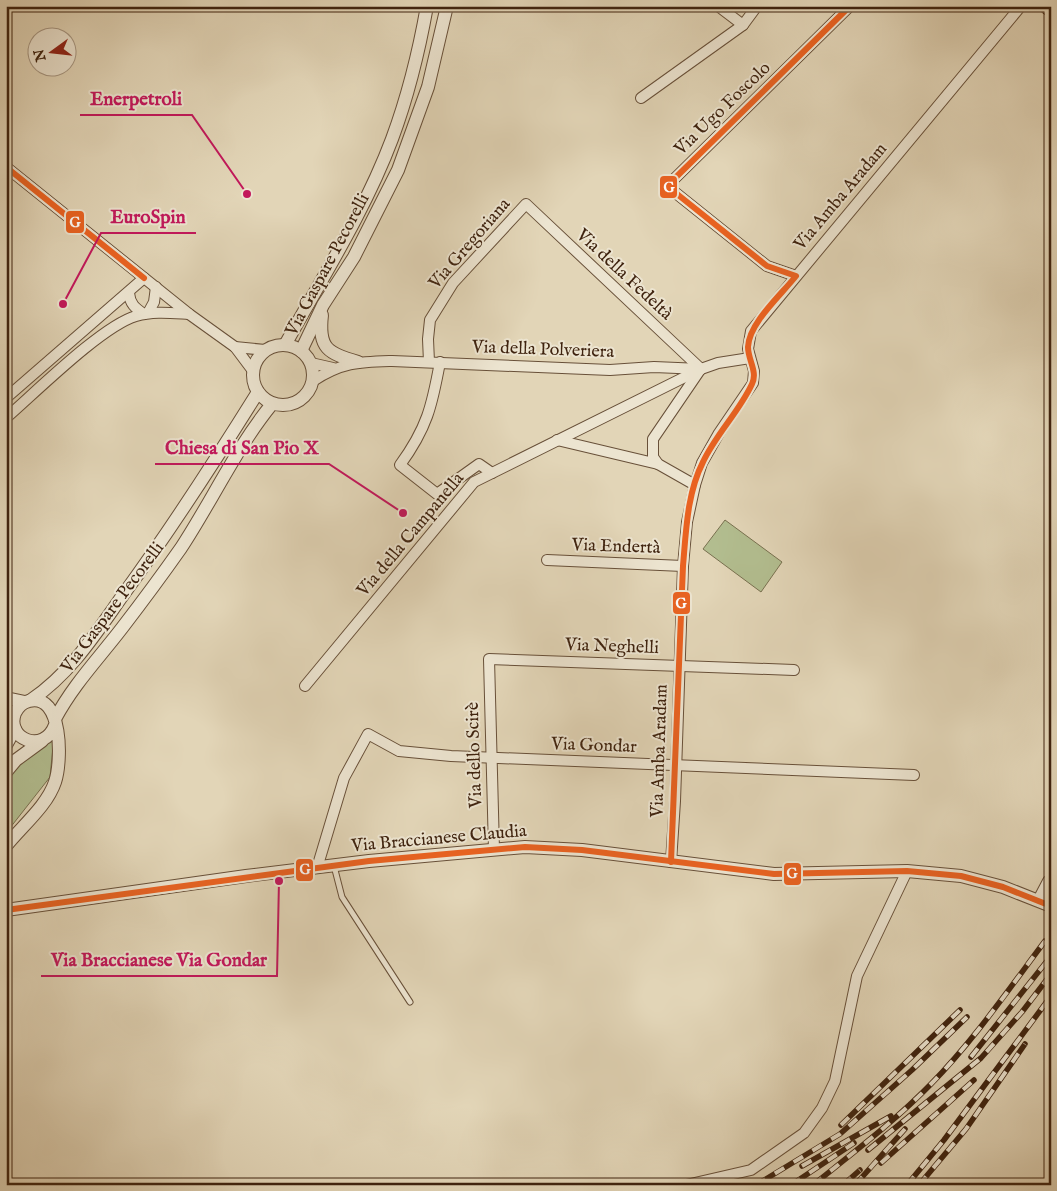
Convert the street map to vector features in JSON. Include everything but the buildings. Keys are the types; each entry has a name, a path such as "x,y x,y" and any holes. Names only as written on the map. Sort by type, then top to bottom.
{"main road":[{"path":"1047,6 1051,9"}],"street":[{"name":"Via Gaspare Pecorelli","path":"253,371 256,362 265,350 285,345 367,196 392,140 418,53 427,6"},
{"name":"Via Gaspare Pecorelli","path":"313,381 311,363 301,351 323,305 354,257 398,170 428,87 447,6"},
{"path":"718,6 743,25"},
{"path":"641,98 743,25 757,6"},
{"name":"Via Amba Aradam","path":"671,862 683,566 687,522 694,485 702,463 719,433 753,383 754,371 748,349 751,331 1021,6"},
{"name":"Via Ugo Foscolo","path":"796,276 767,266 667,186 848,7"},
{"path":"6,167 189,314 235,347 253,371 254,386 272,404 281,406 298,402 310,390 313,381"},
{"name":"Via Gregoriana","path":"429,362 428,339 430,320 454,283 526,204"},
{"name":"Via della Fedeltà","path":"526,204 701,369"},
{"path":"6,398 144,278"},
{"path":"146,314 154,302 156,287"},
{"path":"129,293 130,301 135,309 146,314"},
{"path":"323,305 319,330 321,340 326,348 334,354 358,362"},
{"path":"6,418 93,343 116,326 134,317 146,314 189,314"},
{"path":"285,345 301,351"},
{"path":"235,347 265,350"},
{"name":"Via della Polveriera","path":"313,381 333,368 358,362 440,362 610,370 654,367 701,369 718,363 750,358"},
{"path":"440,362 433,402 419,439 400,464 438,494 479,464 492,473"},
{"name":"Via della Polveriera","path":"311,363 333,368"},
{"path":"658,464 653,457 653,439 701,369"},
{"name":"Via della Campanella","path":"305,686 474,482 701,369"},
{"name":"Via Gaspare Pecorelli","path":"28,701 52,686 88,645 198,488 258,392"},
{"name":"Via Gaspare Pecorelli","path":"55,722 68,695 123,627 181,547 218,489 252,428 272,404"},
{"path":"557,440 658,464 694,485"},
{"name":"Via Endertà","path":"547,560 683,566"},
{"name":"Via Neghelli","path":"488,659 794,670"},
{"name":"Via dello Scirè","path":"488,659 494,850"},
{"path":"6,698 44,702 50,707 59,745 56,780 47,796 6,846"},
{"path":"28,701 16,711 15,730 19,735 31,742 44,740"},
{"path":"6,772 16,760 44,740 53,731 55,722"},
{"path":"6,745 15,730"},
{"name":"Via Gondar","path":"316,868 344,778 368,734 399,751 491,758 914,775"},
{"name":"Via Braccianese Claudia","path":"9,908 316,868 525,847 582,850 774,874 906,871 961,876 1004,887 1051,906"},
{"path":"686,1185 751,1170 804,1133 822,1108 834,1081 857,976 906,871"},
{"path":"1038,900 1048,881 1051,880"}],"lane":[{"path":"334,866 342,896 410,1002"}],"green space":[{"path":"725,520 782,562 761,592 703,549"},
{"path":"54,737 50,777 6,833 6,779 20,762"}],"railway":[{"path":"813,1185 889,1124 931,1084 976,1032 1045,941"},
{"path":"971,1057 1051,956"},
{"path":"868,1150 981,1058 1022,1012 1051,974"},
{"path":"907,1185 944,1140 1051,996"},
{"path":"841,1125 960,1010"},
{"path":"756,1185 840,1134 912,1070 967,1017"},
{"path":"919,1185 966,1129 1025,1044"},
{"path":"881,1163 974,1080"},
{"path":"802,1166 891,1116"},
{"path":"855,1185 905,1129"},
{"path":"791,1185 854,1143"},
{"path":"843,1185 860,1170"}],"transit line":[{"name":"G","path":"671,862 683,566 690,500 698,474 708,452 741,404 754,379 748,352 754,328 796,276 767,266 667,186 850,6"},
{"name":"G","path":"6,167 144,278"},
{"name":"G","path":"6,910 369,861 525,847 582,850 774,874 907,871 961,876 1003,887 1051,906"}],"place":[{"name":"Enerpetroli","path":"247,194"},
{"name":"EuroSpin","path":"63,304"},
{"name":"Chiesa di San Pio X","path":"403,513"},
{"name":"Via Braccianese Via Gondar","path":"279,881"}]}
